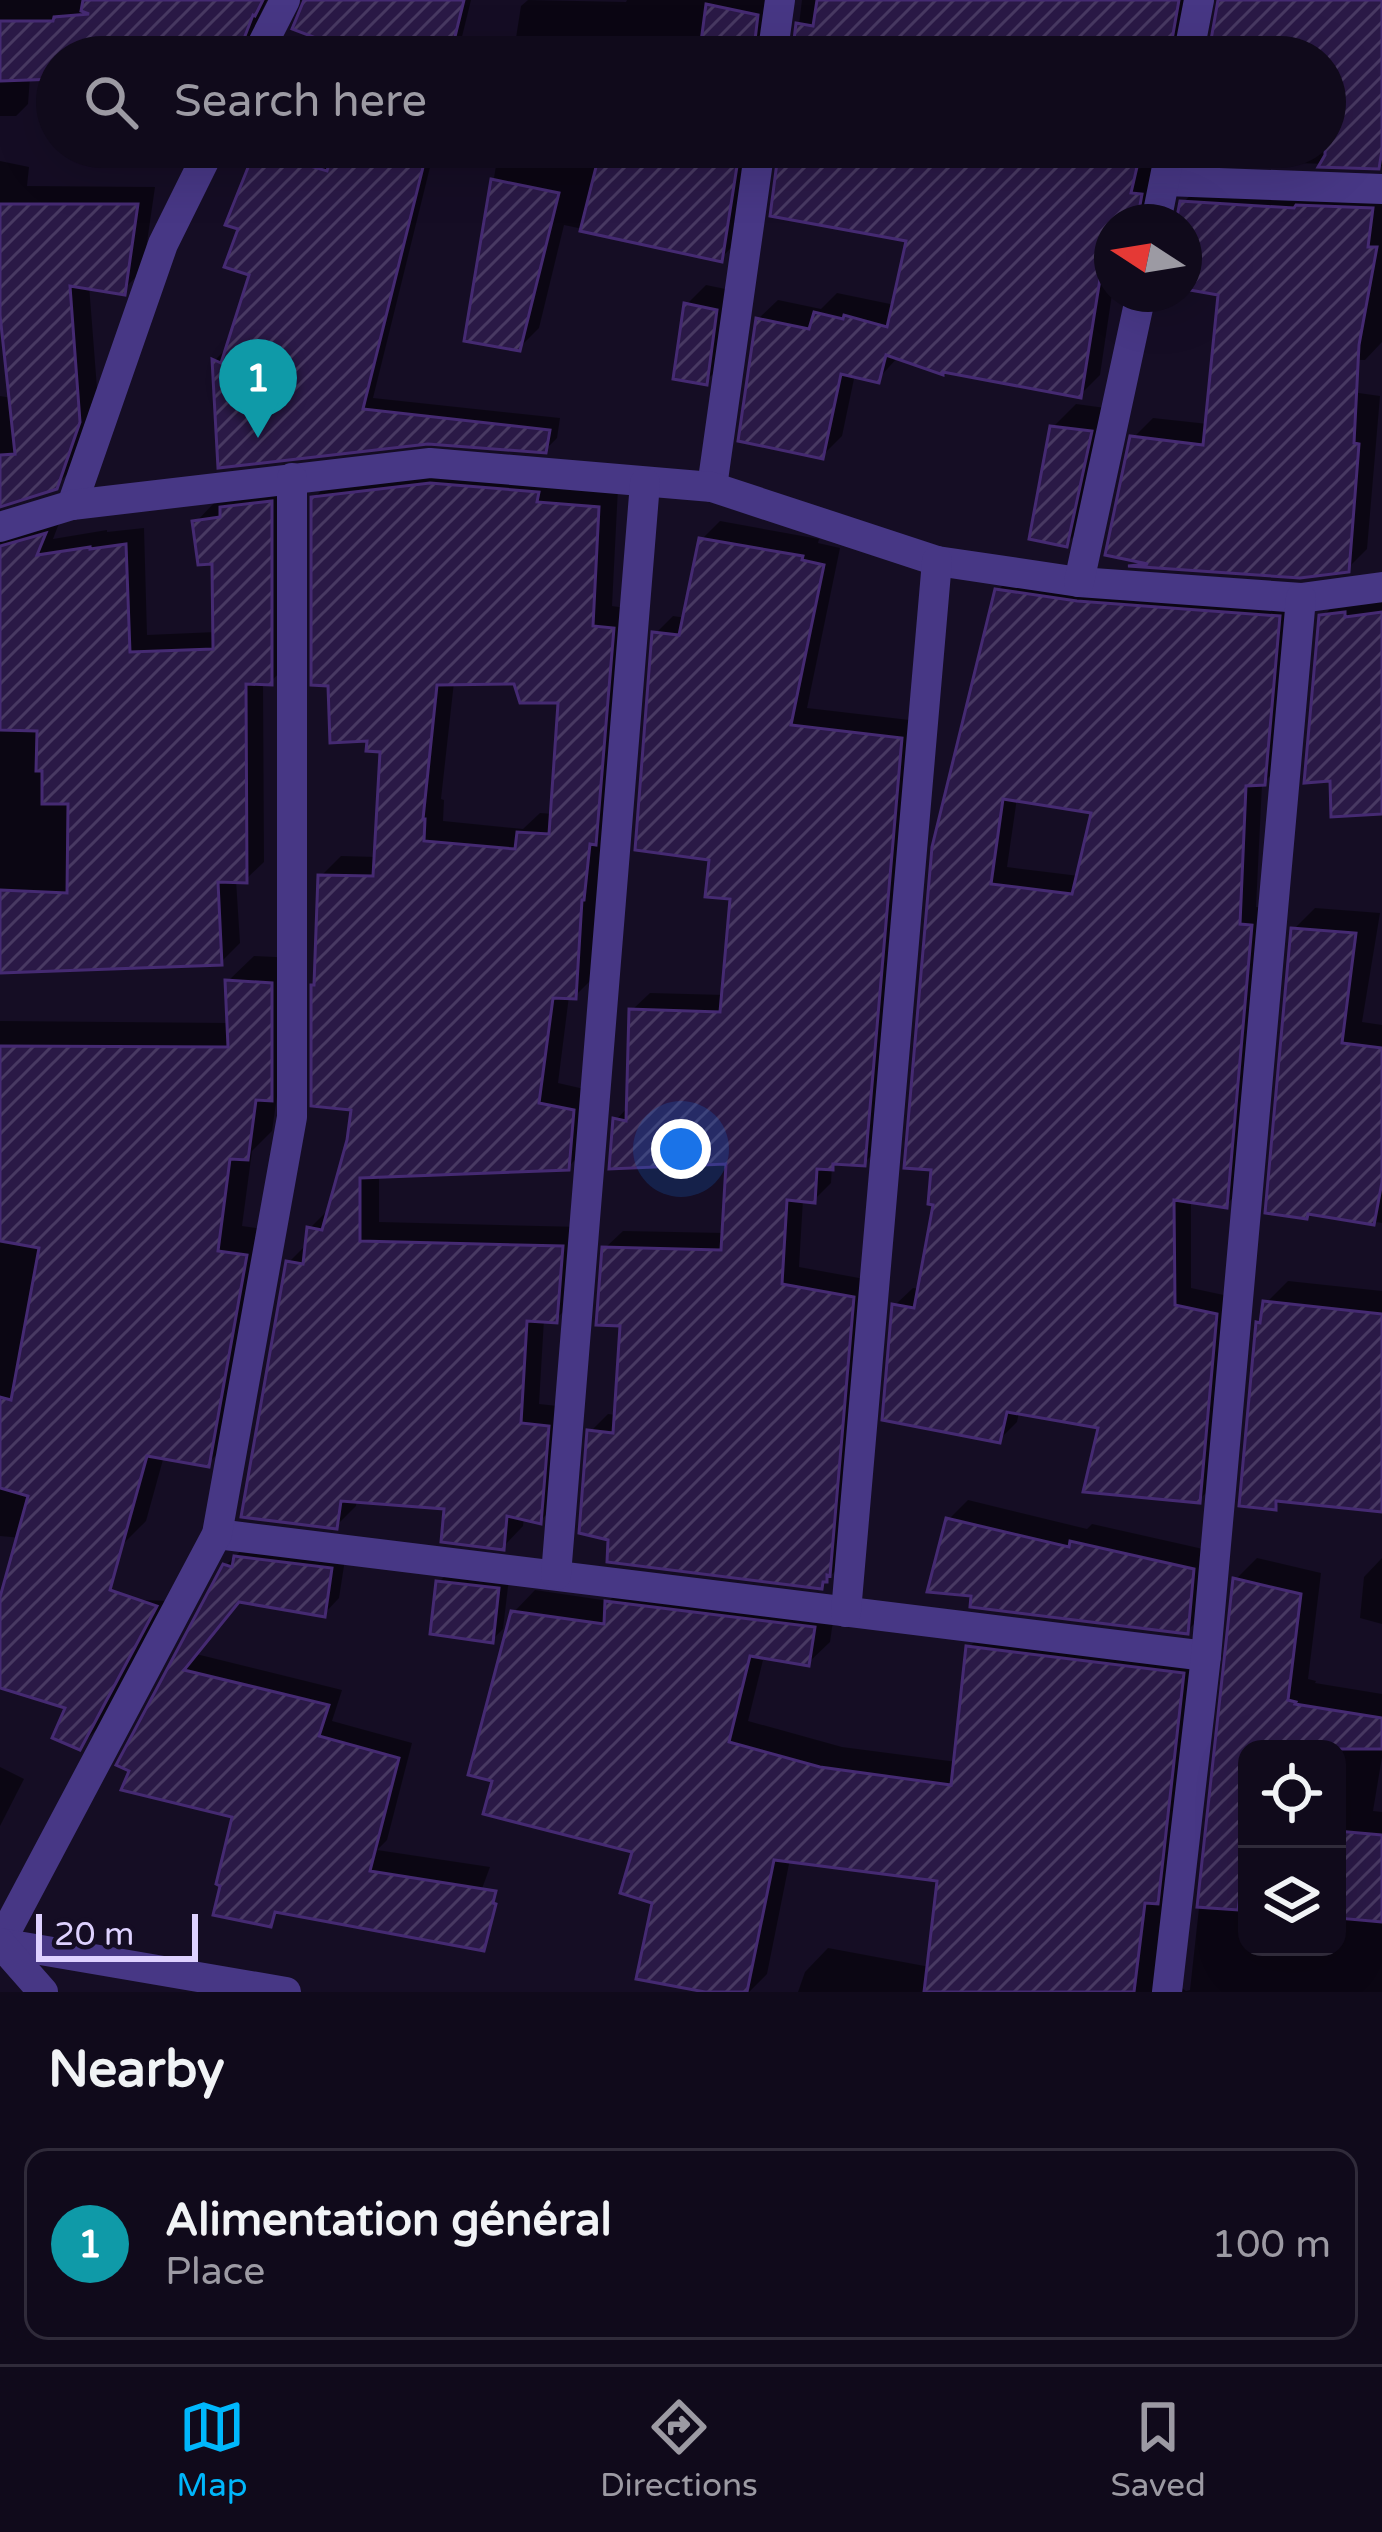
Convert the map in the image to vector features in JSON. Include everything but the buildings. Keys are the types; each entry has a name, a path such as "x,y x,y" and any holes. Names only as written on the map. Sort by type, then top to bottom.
{"street":[{"path":"266,36 284,0"},
{"path":"775,36 780,0"},
{"path":"1192,36 1199,0"},
{"path":"72,505 163,244 201,168"},
{"path":"712,487 757,168"},
{"path":"1160,204 1167,168"},
{"path":"1165,182 1382,190"},
{"path":"1079,582 1137,312"},
{"path":"0,526 72,505 430,464 712,487 938,561 1079,582 1301,598 1382,587"},
{"path":"0,1943 217,1534 292,1117 292,478"},
{"path":"556,1575 644,483"},
{"path":"846,1612 938,561"},
{"path":"1167,1992 1205,1656 1301,598"},
{"path":"217,1534 1205,1656"},
{"path":"0,1943 44,1992"},
{"path":"0,1943 286,1992"}],"place":[{"name":"Alimentation général","path":"258,438"}]}
